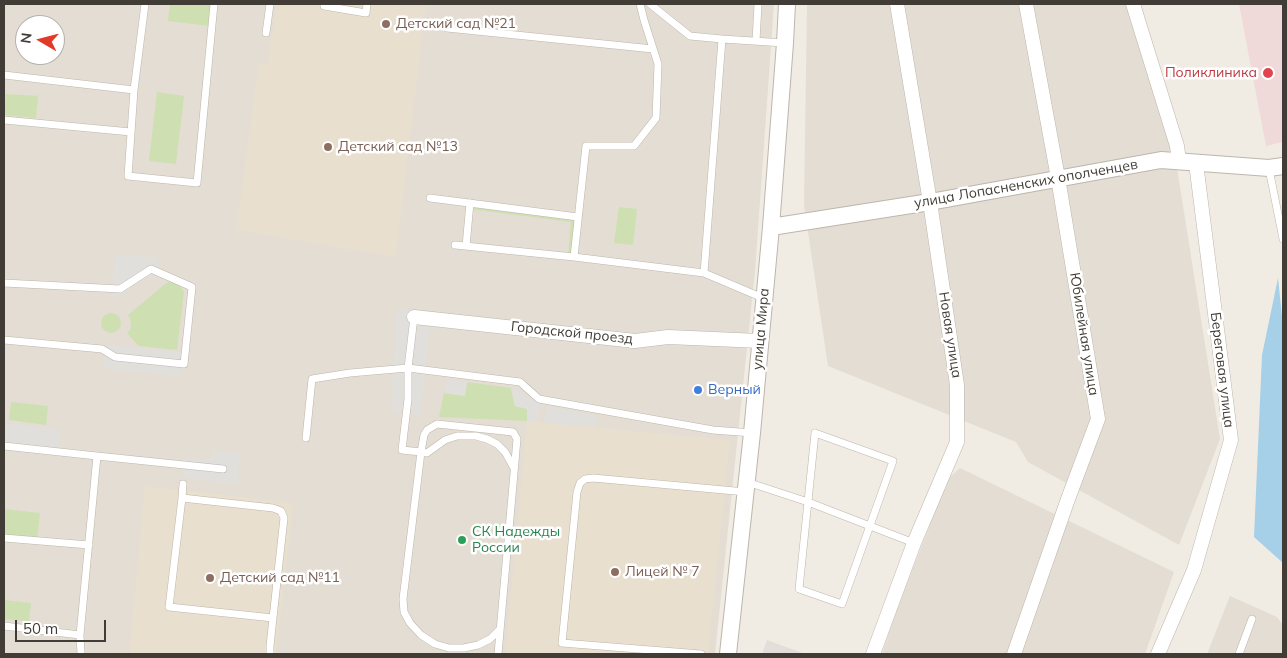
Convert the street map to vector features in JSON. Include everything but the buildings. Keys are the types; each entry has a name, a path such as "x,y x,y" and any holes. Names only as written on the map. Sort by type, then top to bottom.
{"street":[{"name":"улица Мира","path":"728,654 752,433 787,4"},
{"name":"Новая улица","path":"873,654 914,543 957,442 958,385 897,4"},
{"name":"Юбилейная улица","path":"1014,654 1098,419 1058,178 1026,4"},
{"path":"1133,4 1177,146 1179,161"},
{"name":"улица Лопасненских ополченцев","path":"770,227 930,202 1161,160 1276,167"},
{"name":"Береговая улица","path":"1158,654 1194,570 1231,440 1196,163"},
{"name":"Городской проезд","path":"414,317 636,341 668,337 760,341"}],"lane":[{"path":"145,4 134,90 128,176 197,183 214,4"},
{"path":"266,33 270,4"},
{"path":"324,4 324,6 366,13 367,4"},
{"path":"574,256 586,146 634,146 656,118 658,64 640,4"},
{"path":"650,4 690,36 785,43"},
{"path":"756,41 758,4"},
{"path":"447,28 653,49"},
{"path":"704,273 722,39"},
{"path":"4,75 134,90"},
{"path":"4,120 131,132"},
{"path":"1276,167 1283,240"},
{"path":"430,198 578,217"},
{"path":"466,246 470,203"},
{"path":"455,245 574,256 704,273 764,298"},
{"path":"4,283 120,289 150,269 192,287 184,364 115,357 102,349 4,340"},
{"path":"414,317 402,450 427,453 445,440 457,436 476,436 497,444 505,452 515,469"},
{"path":"306,438 312,379 350,373 408,368 520,382 539,399 713,430 752,433"},
{"path":"498,654 517,439 513,432 436,424 427,430 424,435 403,599 404,612 410,623 421,635 435,644 449,648 464,648 478,645 490,639 500,629"},
{"path":"815,433 893,461 842,604 799,588 808,502 815,433"},
{"path":"4,446 223,469"},
{"path":"82,654 80,635 97,456"},
{"path":"701,654 562,643 577,492 580,483 585,479 746,487 808,502 914,543"},
{"path":"183,484 169,607 273,618"},
{"path":"182,498 273,508 281,511 284,518 270,654"},
{"path":"4,538 89,546"},
{"path":"1239,654 1252,619"},
{"path":"4,626 80,635"}],"shaded area":[{"path":"4,4 774,4 755,271 715,654 4,654"},
{"name":"Детский сад №13","path":"276,4 426,4 396,257 236,230 259,63 268,64"},
{"path":"807,4 1132,4 1177,168 1220,439 1179,545 1028,462 1016,442 828,366 804,205"},
{"name":"Поликлиника","path":"1239,4 1283,4 1283,142 1266,146"},
{"path":"115,254 159,258 156,278 142,277 118,297 111,296"},
{"path":"396,309 431,313 420,415 392,412"},
{"path":"107,345 182,352 180,376 104,369"},
{"path":"447,380 467,382 465,396 444,393"},
{"path":"511,388 539,402 538,422 527,421 527,409 515,406"},
{"path":"547,406 597,416 595,427 545,423"},
{"name":"Лицей № 7","path":"527,421 730,440 708,654 505,654"},
{"path":"4,423 60,429 57,452 4,446"},
{"path":"212,451 240,454 237,484 184,478 186,457 210,460"},
{"path":"960,468 1174,572 1145,654 882,654 895,614 948,479"},
{"name":"Детский сад №11","path":"145,486 293,503 276,654 129,654"},
{"path":"1230,596 1277,617 1283,625 1283,654 1207,654"},
{"path":"767,640 805,654 762,654"}],"green space":[{"path":"170,4 211,4 209,26 168,21"},
{"path":"157,92 184,96 176,164 149,161"},
{"path":"6,94 38,96 36,118 4,115"},
{"path":"470,203 578,217 574,257 568,256 571,222 470,209"},
{"path":"619,207 637,209 633,245 614,243"},
{"path":"169,282 180,286 184,292 177,350 139,346 127,333 131,326 128,315"},
{"path":"111,313 118,316 121,323 118,330 111,333 104,330 101,323 104,316"},
{"path":"467,382 511,388 515,406 527,408 527,421 439,417 444,393 465,396"},
{"path":"11,402 48,406 46,425 9,420"},
{"path":"4,509 40,513 37,541 4,538"},
{"path":"4,600 31,603 29,621 4,619"}],"water":[{"path":"1278,278 1283,326 1283,563 1254,537 1262,355"}],"place":[{"name":"Детский сад №21","path":"386,24"},
{"name":"Поликлиника","path":"1268,73"},
{"name":"Детский сад №13","path":"328,147"},
{"name":"Верный","path":"698,390"},
{"name":"СК Надежды России","path":"462,540"},
{"name":"Лицей № 7","path":"615,572"},
{"name":"Детский сад №11","path":"210,578"}]}
